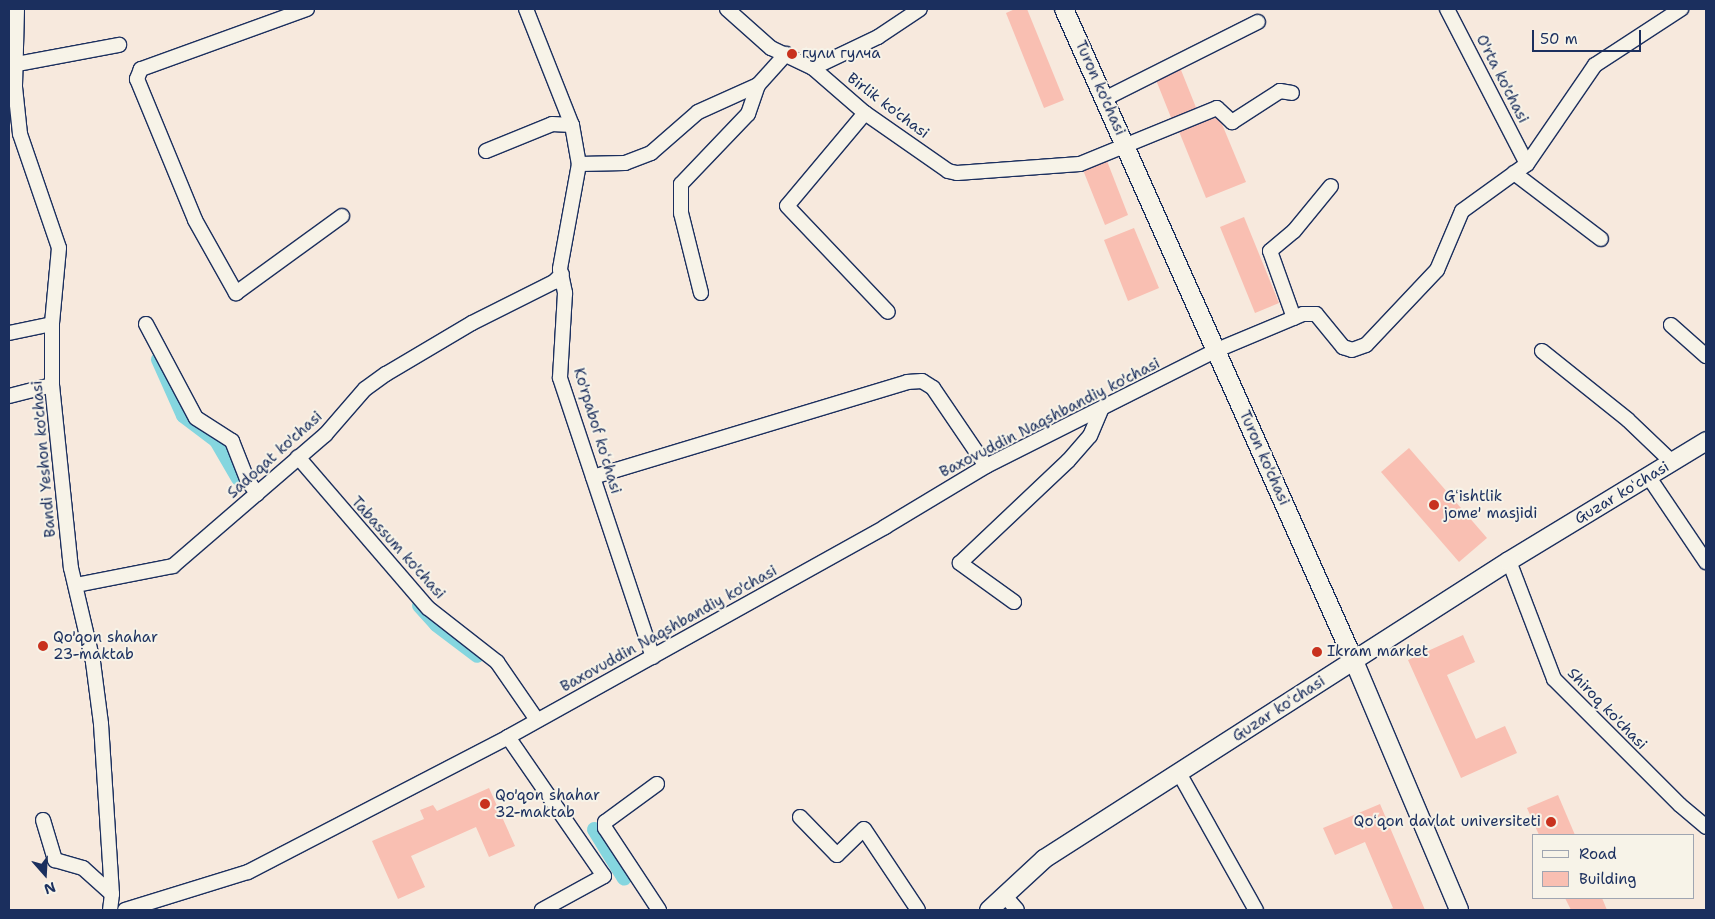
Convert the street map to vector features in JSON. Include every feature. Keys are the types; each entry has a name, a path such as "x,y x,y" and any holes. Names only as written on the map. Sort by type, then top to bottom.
{"main road":[{"name":"Turon ko'chasi","path":"1064,9 1354,662 1459,910"},
{"name":"Guzar koʻchasi","path":"989,910 1044,859 1509,561 1706,441"}],"street":[{"name":"Bandi Yeshon ko'chasi","path":"17,9 17,64 12,88 20,134 60,248 52,324 52,386 71,568 93,662 101,724 112,894 110,910"},
{"path":"307,9 141,69 138,79 195,220 236,293 342,216"},
{"name":"Ko'rpabof koʻchasi","path":"526,9 572,125 579,164 562,274 565,293 560,378 653,657"},
{"name":"Birlik ko'chasi","path":"727,9 772,48 813,68 865,113 948,171 957,173 1067,166 1126,148 1217,108 1232,122 1280,91 1292,92"},
{"path":"813,68 878,37 920,9"},
{"name":"O'rta ko'chasi","path":"1447,9 1527,164"},
{"path":"1601,239 1514,173 1527,164 1595,65 1681,9"},
{"path":"1104,99 1258,22"},
{"path":"17,64 119,45"},
{"path":"579,164 625,163 651,154 698,112 758,84 786,54"},
{"path":"701,293 681,213 681,184 748,114 758,84"},
{"path":"865,113 786,206 888,312"},
{"path":"486,151 552,124 572,125"},
{"name":"Baxovuddin Naqshbandiy ko'chasi","path":"125,910 248,872 508,737 653,657 986,466 1217,350 1294,318 1316,314 1343,347 1352,350 1366,345 1437,270 1462,211 1514,173"},
{"path":"1294,318 1270,251 1294,231 1331,186"},
{"name":"Sadoqat ko'chasi","path":"76,585 173,566 325,436 366,390 386,374 472,323 554,282 562,274"},
{"path":"9,333 52,324"},
{"path":"146,324 196,418 232,440 247,479 257,494"},
{"path":"1671,325 1706,356"},
{"path":"1542,351 1628,420 1672,462"},
{"path":"593,476 908,382 922,381 933,388 986,466"},
{"path":"9,396 52,386"},
{"path":"1014,602 960,563 1068,461 1090,436 1102,408"},
{"name":"Tabassum ko'chasi","path":"298,458 428,608 497,662 537,720"},
{"path":"1648,476 1706,562"},
{"name":"Shiroq ko'chasi","path":"1509,561 1554,679 1680,805 1706,827"},
{"path":"508,737 604,876 542,910"},
{"path":"1179,773 1256,910"},
{"path":"657,784 604,822 605,828 659,910"},
{"path":"800,817 837,855 864,829 918,910"},
{"path":"44,820 55,860 84,868 112,894"},
{"path":"1005,896 1017,910"}],"building":[{"path":"1015,9 1027,9 1064,100 1044,108 1006,13"},
{"path":"1179,65 1197,110 1172,120 1154,75"},
{"path":"1217,112 1246,182 1206,198 1178,129"},
{"path":"1107,161 1128,215 1105,225 1083,170"},
{"path":"1244,217 1279,303 1255,313 1220,227"},
{"path":"1134,228 1159,288 1128,301 1104,240"},
{"name":"Gʻishtlik jome' masjidi","path":"1409,448 1487,538 1459,562 1381,472"},
{"path":"1463,635 1475,662 1447,675 1476,739 1505,726 1517,753 1461,778 1408,660"},
{"path":"489,788 515,846 489,857 476,827 411,856 425,887 398,899 372,841 424,819 420,810 433,805 437,811"},
{"name":"Qoʻqon davlat universiteti","path":"1558,795 1575,834 1539,834 1527,808"},
{"path":"1380,804 1425,910 1387,910 1393,908 1365,842 1335,855 1323,828"},
{"path":"1566,899 1602,899 1607,910 1571,910"}],"waterway":[{"path":"158,359 183,415 216,440 238,478"},
{"path":"419,605 436,624 477,655"},
{"path":"594,829 624,878"}],"place":[{"name":"гули гулча","path":"792,54"},
{"name":"Gʻishtlik jome' masjidi","path":"1434,505"},
{"name":"Qo'qon shahar 23-maktab","path":"43,646"},
{"name":"Ikram market","path":"1317,652"},
{"name":"Qo'qon shahar 32-maktab","path":"485,804"},
{"name":"Qoʻqon davlat universiteti","path":"1551,822"}]}
